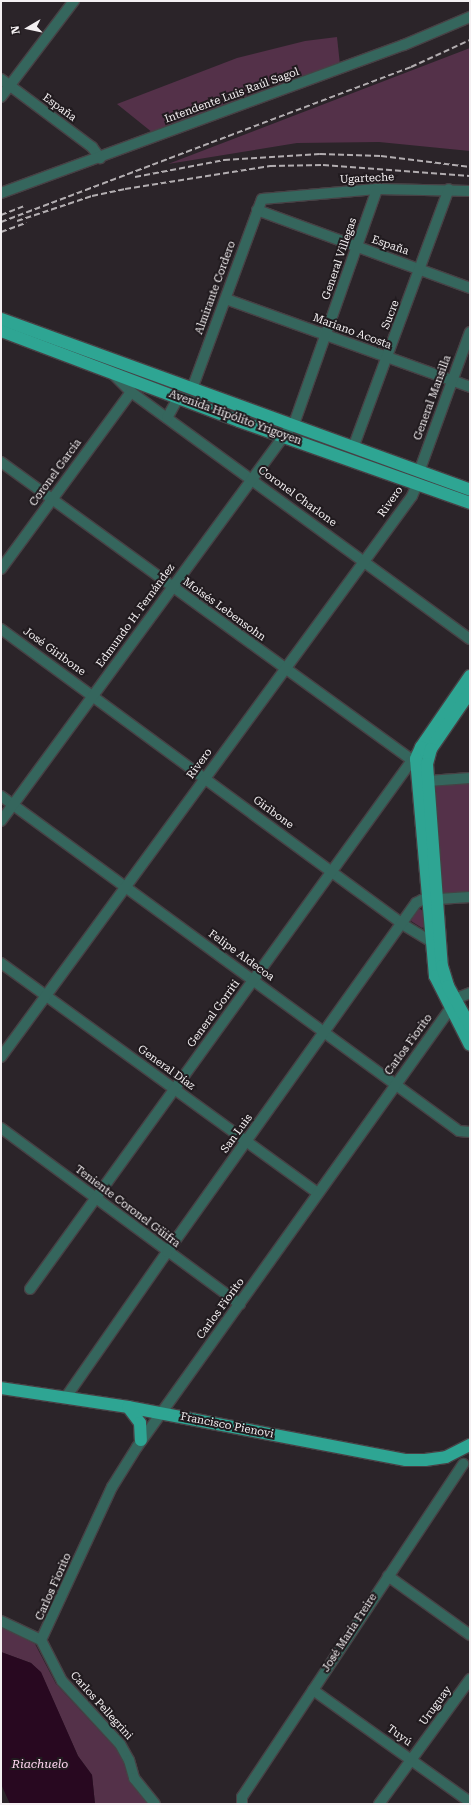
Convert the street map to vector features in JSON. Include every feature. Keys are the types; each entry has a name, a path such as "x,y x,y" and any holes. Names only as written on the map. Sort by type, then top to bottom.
{"main road":[{"name":"Avenida Hipólito Yrigoyen","path":"2,327 192,389 288,431 418,478 470,490"},
{"name":"Avenida Hipólito Yrigoyen","path":"2,327 111,373 178,398 288,431 353,448 470,503"},
{"path":"470,676 415,758 432,899 436,944 435,976 453,1005 470,1026"},
{"path":"432,899 428,753 470,692"},
{"path":"453,1005 470,1045"},
{"name":"Francisco Pienovi","path":"1,1388 128,1407 401,1459 425,1460 453,1455"},
{"path":"128,1407 140,1423 141,1440"},
{"path":"453,1455 470,1445"}],"street":[{"path":"1,97 5,83 74,1"},
{"name":"Intendente Luis Raúl Sagol","path":"1,194 398,47 470,17"},
{"name":"España","path":"5,83 92,147 100,158"},
{"name":"Ugarteche","path":"265,197 378,189 449,189 470,191"},
{"name":"General Villegas","path":"288,431 326,335 356,247 378,189"},
{"name":"Sucre","path":"353,448 449,189"},
{"name":"Almirante Cordero","path":"192,389 226,299 257,210 265,197"},
{"name":"España","path":"257,210 470,288"},
{"name":"Mariano Acosta","path":"226,299 470,387"},
{"name":"General Mansilla","path":"418,478 470,332"},
{"name":"Coronel Charlone","path":"111,373 131,392 470,639"},
{"name":"Coronel García","path":"1,570 131,392"},
{"path":"167,418 178,398"},
{"name":"Edmundo H. Fernández","path":"1,821 251,478 288,431"},
{"name":"Moisés Lebensohn","path":"1,462 284,669 415,758 428,781"},
{"name":"Rivero","path":"1,1056 412,496 418,478"},
{"name":"José Giribone","path":"1,629 93,695"},
{"name":"Giribone","path":"93,695 332,870 402,924 436,944"},
{"name":"General Gorriti","path":"30,1289 332,870 415,758"},
{"path":"428,781 470,778"},
{"name":"Felipe Aldecoa","path":"1,796 254,979 324,1033 396,1084 458,1131 469,1133"},
{"path":"432,899 470,897"},
{"name":"San Luis","path":"66,1397 167,1252 416,903 432,899"},
{"name":"General Díaz","path":"1,962 317,1193"},
{"path":"453,1005 470,993"},
{"name":"Carlos Fiorito","path":"41,1640 112,1487 141,1440 453,1005"},
{"name":"Teniente Coronel Güifra","path":"1,1128 167,1252 240,1304"},
{"path":"453,1455 467,1466"},
{"name":"José María Freire","path":"242,1804 242,1797 388,1576 467,1466"},
{"path":"388,1576 470,1635"},
{"path":"1,1621 41,1640"},
{"name":"Carlos Pellegrini","path":"41,1640 62,1681 120,1744 129,1760 134,1778 155,1804"},
{"name":"Uruguay","path":"379,1804 470,1679"},
{"name":"Tuyú","path":"313,1690 470,1802"}],"shaded area":[{"path":"337,37 340,65 153,133 117,104 237,58 305,41"},
{"path":"470,48 470,151 379,142 297,143 168,164"},
{"path":"470,778 470,897 437,899 428,781"},
{"path":"420,909 423,911 425,926 422,928 411,921 416,911"},
{"path":"1,1627 35,1644 56,1684 119,1752 129,1774 149,1804 95,1804 92,1775 78,1756 41,1673 31,1663 1,1652"}],"water":[{"name":"Riachuelo","path":"1,1652 31,1663 41,1672 78,1756 92,1775 95,1804 10,1804 1,1784"}],"railway":[{"path":"1,222 411,67 470,40"},
{"path":"135,177 224,160 320,154 381,156 470,167"},
{"path":"17,221 92,196 125,189 270,166 323,165 470,176"},
{"path":"1,215 25,206"},
{"path":"1,232 26,223"}]}
